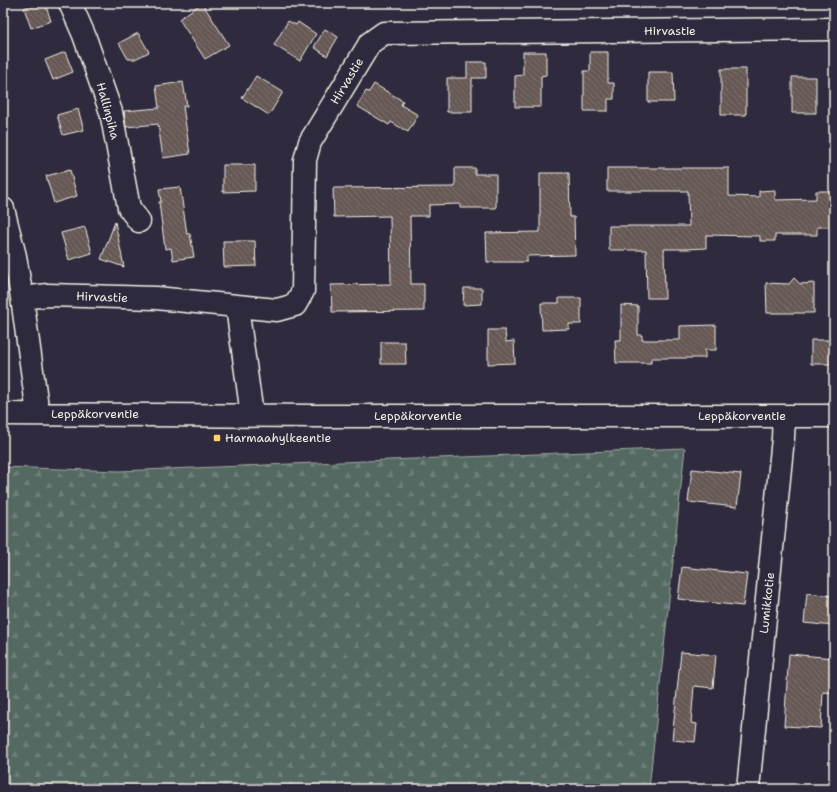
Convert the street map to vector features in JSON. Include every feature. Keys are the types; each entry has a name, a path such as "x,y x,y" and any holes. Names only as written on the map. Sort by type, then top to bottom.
{"street":[{"name":"Hallinpiha","path":"70,3 84,35 111,112 129,208 139,221"},
{"name":"Hirvastie","path":"22,298 48,295 156,298 277,310 295,305 303,291 305,160 310,142 370,43 384,33 834,29"},
{"path":"3,209 15,256 38,414"},
{"path":"237,307 252,415"},
{"name":"Leppäkorventie","path":"3,414 314,416 834,416"},
{"name":"Lumikkotie","path":"748,789 783,446 784,416"}],"green space":[{"path":"685,448 649,789 3,789 3,467 119,471"}],"building":[{"path":"37,3 45,3 51,21 31,28 24,8"},
{"path":"202,3 229,45 205,59 179,19"},
{"path":"288,21 296,25 298,22 316,34 300,61 274,45"},
{"path":"325,29 338,37 327,56 314,47"},
{"path":"138,33 149,52 135,59 128,59 119,43"},
{"path":"65,52 73,72 53,80 45,60"},
{"path":"523,52 546,52 546,75 541,76 541,107 515,107 515,76 523,75"},
{"path":"590,52 608,52 608,83 614,83 614,99 608,99 608,111 584,111 584,71 590,71"},
{"path":"467,62 486,62 486,78 472,78 472,112 447,112 447,78 467,78"},
{"path":"721,69 746,69 746,115 721,115"},
{"path":"648,72 673,72 674,102 648,102"},
{"path":"256,76 283,92 269,115 242,98"},
{"path":"792,77 816,77 816,113 792,113"},
{"path":"183,82 187,106 183,106 190,154 163,158 158,124 126,127 124,111 159,108 156,86"},
{"path":"374,84 403,101 401,105 418,115 408,132 391,122 389,125 357,106 366,91 369,92"},
{"path":"78,109 84,130 63,135 57,115"},
{"path":"223,165 255,165 255,191 223,192"},
{"path":"455,168 475,168 475,174 496,174 496,208 460,208 460,204 429,205 429,216 410,216 411,284 424,284 424,311 332,312 331,285 391,284 390,216 334,217 333,188 455,187"},
{"path":"607,168 729,168 729,196 759,197 759,191 775,190 775,200 816,199 816,191 834,191 834,227 817,227 817,235 775,235 775,241 760,241 760,236 706,235 706,248 664,249 665,298 647,298 646,250 609,250 609,226 689,226 688,191 607,191"},
{"path":"70,170 77,196 54,203 46,176"},
{"path":"540,173 569,173 570,217 574,217 575,255 527,256 527,262 487,262 486,233 540,232"},
{"path":"180,187 187,234 190,234 194,257 173,260 171,248 165,249 159,202 161,202 159,189"},
{"path":"115,222 124,267 101,259"},
{"path":"85,227 92,253 69,260 61,233"},
{"path":"223,241 255,241 256,266 224,267"},
{"path":"794,278 800,284 814,283 814,313 767,313 766,283 789,284"},
{"path":"464,288 482,288 482,304 463,305"},
{"path":"559,298 581,298 581,324 569,324 569,329 542,330 541,303 559,303"},
{"path":"621,305 638,306 638,335 642,335 642,340 680,340 680,326 716,325 716,350 705,350 705,358 651,358 651,363 616,363 615,340 621,340"},
{"path":"488,330 505,330 506,342 514,341 515,363 488,364"},
{"path":"811,340 832,340 832,364 811,364"},
{"path":"381,342 405,342 406,364 381,364"},
{"path":"692,469 741,474 737,507 688,502"},
{"path":"682,567 747,574 743,606 678,599"},
{"path":"807,593 834,596 834,626 804,623"},
{"path":"681,652 716,655 713,688 694,686 691,723 697,724 695,742 672,740"},
{"path":"789,654 834,658 834,693 823,692 821,728 784,726"}],"place":[{"name":"Harmaahylkeentie","path":"217,438"}]}
